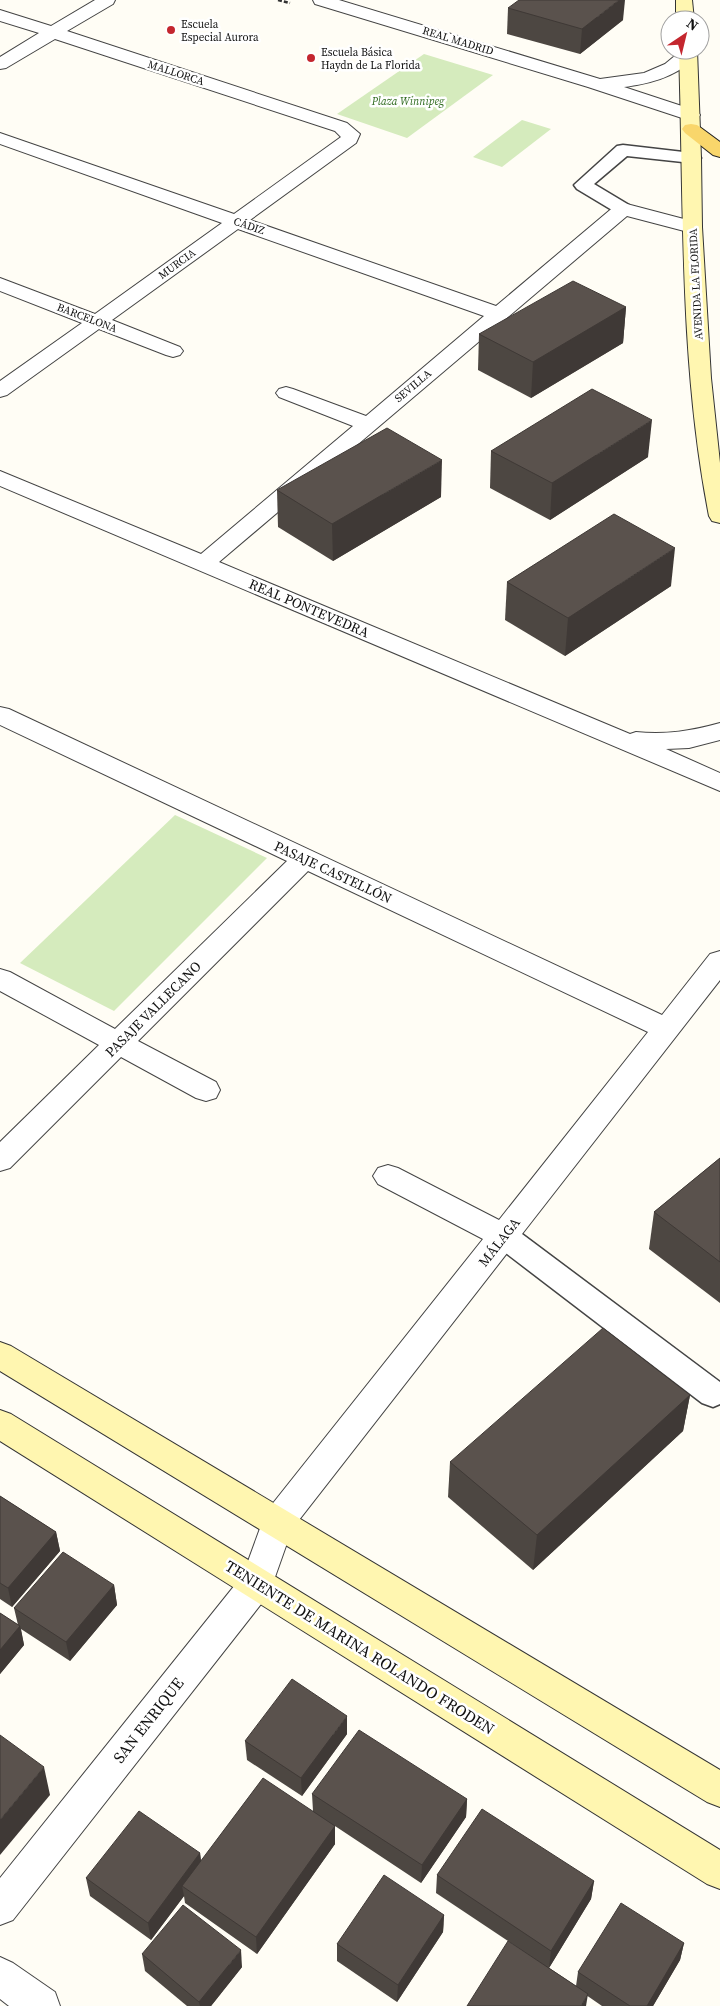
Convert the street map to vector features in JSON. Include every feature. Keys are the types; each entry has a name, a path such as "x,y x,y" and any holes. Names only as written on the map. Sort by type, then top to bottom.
{"main road":[{"path":"691,122 720,151"}],"street":[{"path":"0,64 107,0"},
{"name":"REAL MADRID","path":"321,0 594,83 691,122"},
{"name":"MALLORCA","path":"0,15 341,127 351,134"},
{"name":"REAL MADRID","path":"594,83 628,81 658,74 683,60"},
{"name":"AVENIDA LA FLORIDA","path":"688,60 692,158 692,227 705,430 709,462 720,516"},
{"name":"MURCIA","path":"0,391 346,143 350,139 351,134"},
{"name":"CÁDIZ","path":"0,138 498,314"},
{"path":"623,209 692,227"},
{"name":"SEVILLA","path":"203,564 623,209"},
{"name":"BARCELONA","path":"0,284 173,351"},
{"path":"286,394 368,424"},
{"name":"REAL PONTEVEDRA","path":"4,485 203,564 618,738 720,783"},
{"name":"PASAJE CASTELLÓN","path":"0,715 666,1030"},
{"name":"REAL PONTEVEDRA","path":"618,738 670,742 694,739 720,731"},
{"name":"PASAJE VALLECANO","path":"0,1160 304,858"},
{"name":"MÁLAGA","path":"278,1522 720,962"},
{"path":"0,980 206,1090"},
{"path":"388,1176 504,1236"},
{"path":"0,1355 720,1790"},
{"name":"TENIENTE DE MARINA ROLANDO FRODEN","path":"0,1424 720,1871"},
{"name":"SAN ENRIQUE","path":"0,1907 257,1582 278,1522"},
{"path":"0,1976 41,2006"}],"lane":[{"path":"623,209 583,185 623,150 692,158"},
{"path":"504,1236 713,1394"}],"green space":[{"name":"Plaza Winnipeg","path":"424,54 493,75 407,138 337,114"},
{"path":"522,120 551,129 502,167 473,157"},
{"path":"175,815 267,858 114,1011 20,963"}],"building":[{"path":"519,0 619,0 582,29 508,8"},
{"path":"573,281 626,307 533,362 479,334"},
{"path":"592,389 652,420 552,483 491,451"},
{"path":"387,428 442,460 332,524 277,490"},
{"path":"614,514 675,548 568,618 507,582"},
{"path":"720,1158 720,1262 654,1212"},
{"path":"603,1328 690,1395 537,1535 450,1462"},
{"path":"0,1496 56,1532 8,1588 0,1583"},
{"path":"63,1552 114,1585 66,1642 14,1608"},
{"path":"0,1613 20,1626 0,1650"},
{"path":"292,1679 347,1716 301,1778 245,1741"},
{"path":"359,1730 467,1799 422,1865 312,1794"},
{"path":"0,1735 44,1767 0,1820"},
{"path":"263,1778 335,1826 256,1937 182,1886"},
{"path":"482,1809 594,1881 551,1951 437,1875"},
{"path":"139,1811 200,1853 148,1923 86,1878"},
{"path":"384,1875 444,1915 398,1985 337,1944"},
{"path":"621,1903 684,1943 647,2006 630,2006 578,1972"},
{"path":"183,1905 241,1950 199,2002 142,1954"},
{"path":"508,1941 588,1994 581,2006 467,2006"}],"place":[{"name":"Escuela Especial Aurora","path":"171,30"},
{"name":"Escuela Básica Haydn de La Florida","path":"311,58"}]}
